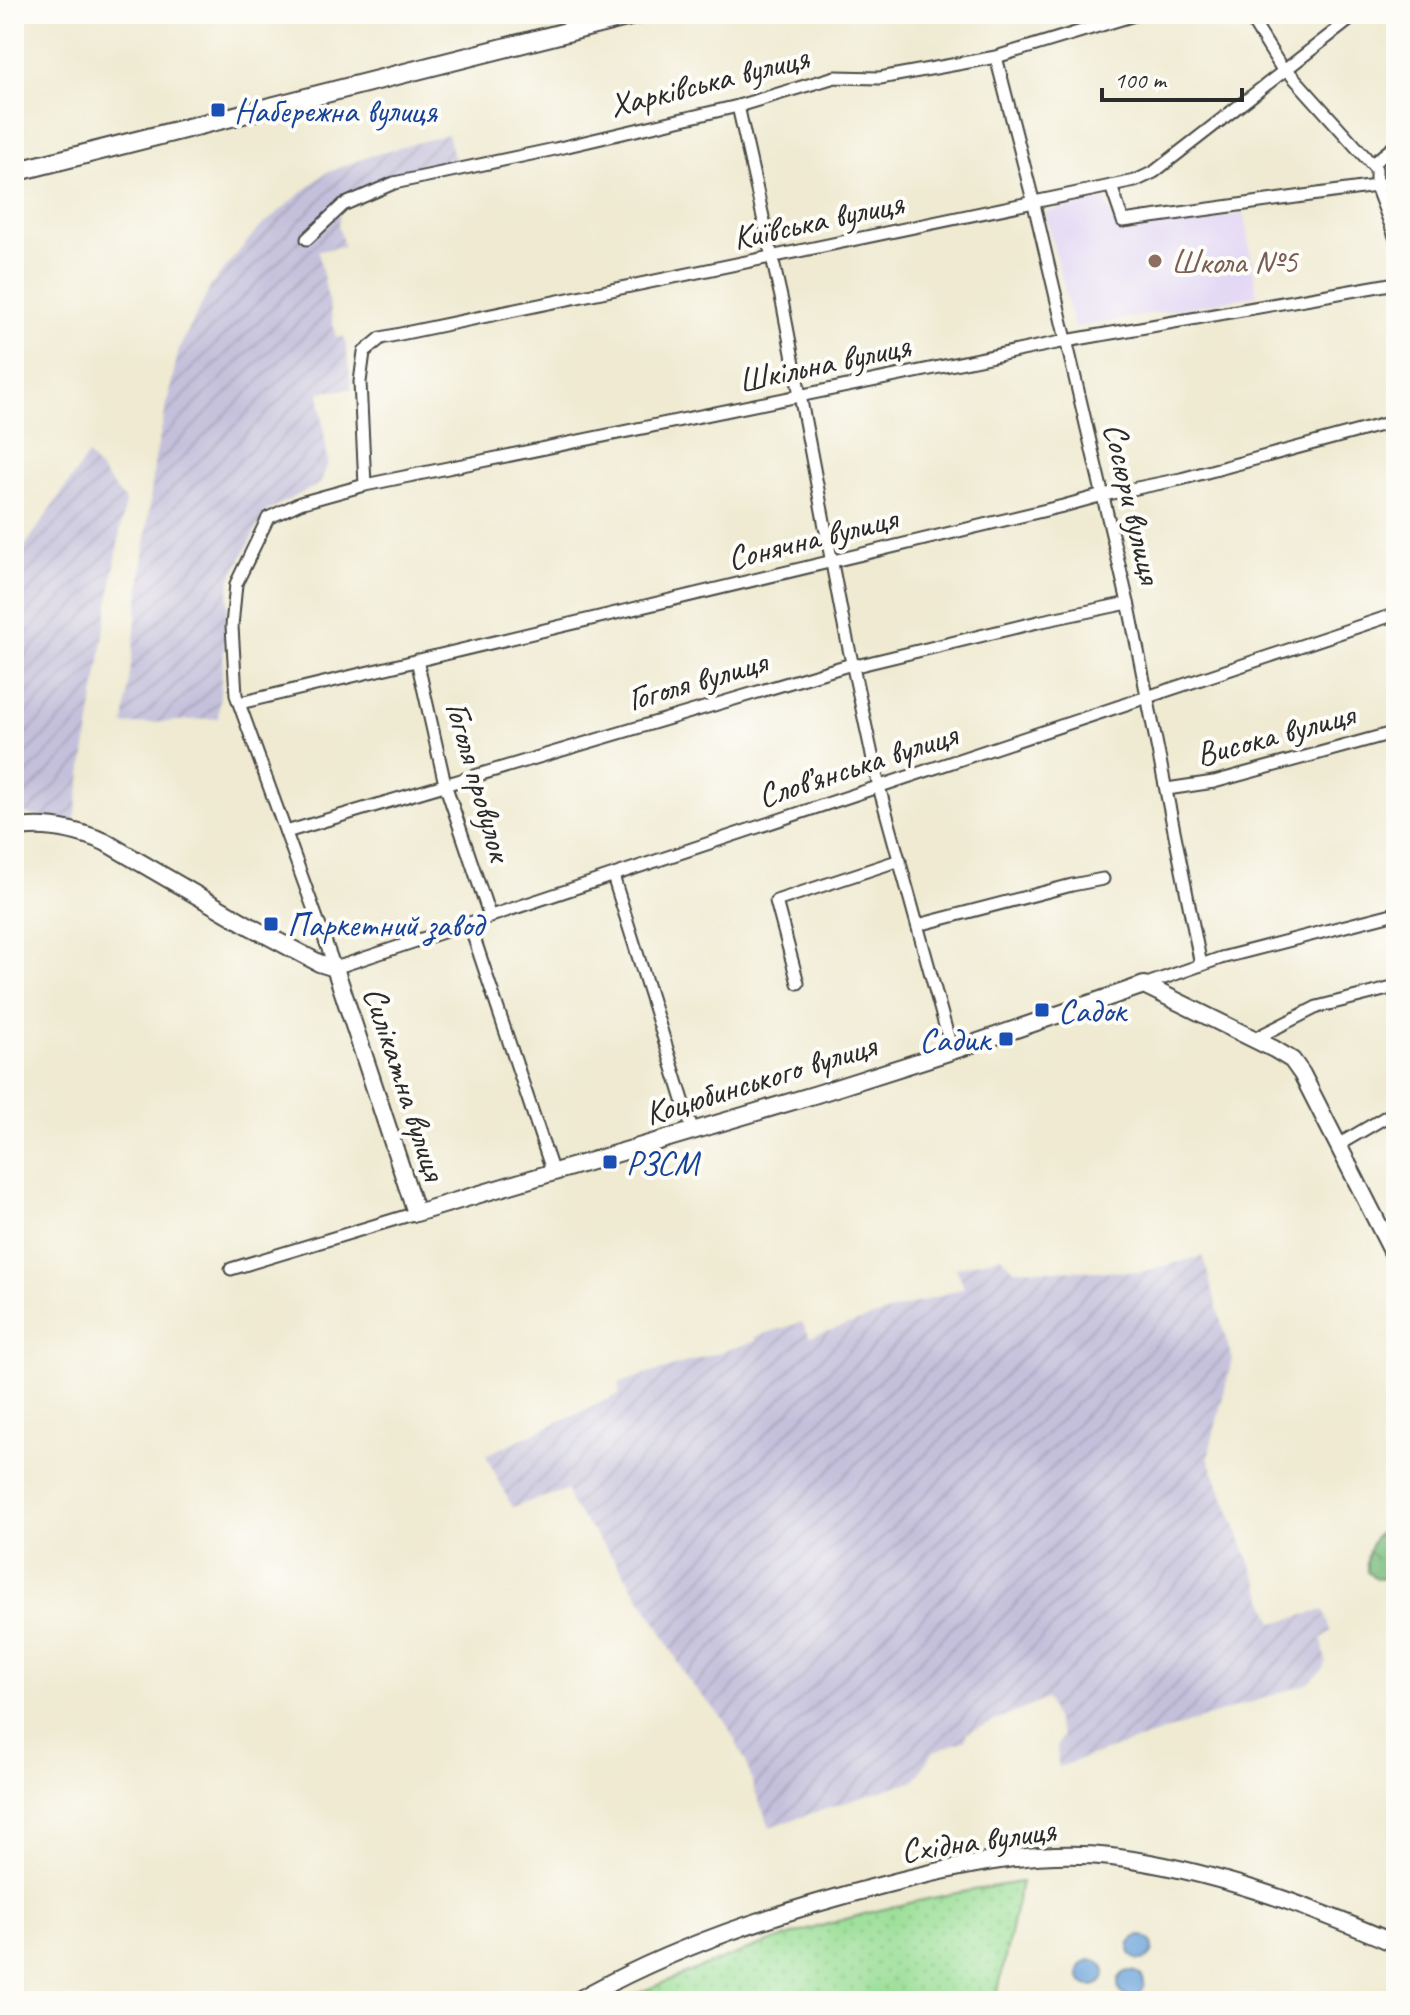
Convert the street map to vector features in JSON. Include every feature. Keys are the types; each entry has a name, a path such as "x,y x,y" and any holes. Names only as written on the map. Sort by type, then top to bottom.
{"main road":[{"path":"14,172 638,14"}],"street":[{"name":"Харківська вулиця","path":"307,239 343,205 394,183 738,106 835,77 880,78 996,57 1138,14"},
{"path":"1248,14 1281,67 1376,169 1376,186 1396,239"},
{"name":"Київська вулиця","path":"365,485 360,382 364,352 381,338 1135,181 1154,172 1357,14"},
{"name":"Сосюри вулиця","path":"996,57 1034,204 1149,696 1201,965"},
{"path":"738,106 802,396 810,454 879,787 952,1051"},
{"path":"1372,164 1396,145"},
{"path":"1111,186 1123,221 1396,181"},
{"name":"Шкільна вулиця","path":"268,518 300,503 365,485 1066,341 1396,283"},
{"name":"Сонячна вулиця","path":"240,703 1103,495 1181,479 1396,421"},
{"name":"Силікатна вулиця","path":"268,518 236,584 232,626 236,695 335,968 416,1213"},
{"name":"Гоголя вулиця","path":"286,832 852,664 860,665 1128,603"},
{"name":"Слов’янська вулиця","path":"335,968 1396,614"},
{"name":"Гоголя провулок","path":"417,660 445,784 490,917"},
{"name":"Висока вулиця","path":"1167,789 1214,782 1396,732"},
{"path":"14,829 38,826 81,832 105,842 253,928 319,963 335,968"},
{"path":"798,983 776,901 900,860"},
{"path":"613,876 693,1132"},
{"path":"918,925 1103,879"},
{"name":"Коцюбинського вулиця","path":"231,1269 693,1132 952,1051 1201,965 1396,913"},
{"path":"469,923 553,1173"},
{"path":"1144,985 1292,1060 1396,1259"},
{"path":"1254,1039 1317,1007 1396,987"},
{"path":"1338,1145 1396,1111"},
{"name":"Східна вулиця","path":"577,2001 620,1977 689,1947 821,1901 936,1871 1054,1856 1109,1857 1194,1871 1246,1886 1396,1944"}],"shaded area":[{"path":"448,134 455,160 342,197 338,225 344,246 318,251 336,337 345,337 352,389 319,392 328,462 321,483 265,512 230,580 218,718 124,725 155,458 179,349 212,284 257,230 324,174 370,156"},
{"name":"Школа №5","path":"1103,199 1119,228 1244,214 1257,295 1074,328 1045,212"},
{"path":"88,455 125,501 74,825 14,811 14,562"},
{"path":"1002,1256 1013,1269 1140,1272 1203,1256 1232,1360 1208,1457 1274,1623 1324,1610 1331,1631 1322,1639 1326,1661 1309,1683 1058,1767 1057,1746 1062,1737 1047,1699 967,1733 965,1740 934,1751 915,1780 770,1827 747,1764 725,1721 688,1680 656,1622 617,1563 570,1503 567,1490 512,1507 486,1455 619,1394 619,1383 756,1341 755,1337 802,1322 810,1337 964,1288 956,1268"}],"green space":[{"path":"1396,1519 1396,1577 1378,1579 1367,1572 1370,1548 1382,1529"},
{"path":"1021,1882 996,2001 621,2001 720,1960 817,1927 916,1901"}],"water":[{"path":"1141,1936 1152,1943 1153,1948 1146,1959 1141,1960 1130,1953 1129,1948 1136,1937"},
{"path":"1092,1960 1101,1964 1105,1973 1101,1982 1092,1986 1083,1982 1079,1973 1083,1964"},
{"path":"1131,1971 1140,1975 1144,1984 1140,1993 1131,1997 1122,1993 1118,1984 1122,1975"}],"place":[{"name":"Набережна вулиця","path":"218,110"},
{"name":"Школа №5","path":"1155,261"},
{"name":"Паркетний завод","path":"271,924"},
{"name":"Садок","path":"1042,1010"},
{"name":"Садик","path":"1006,1039"},
{"name":"РЗСМ","path":"610,1162"}]}
